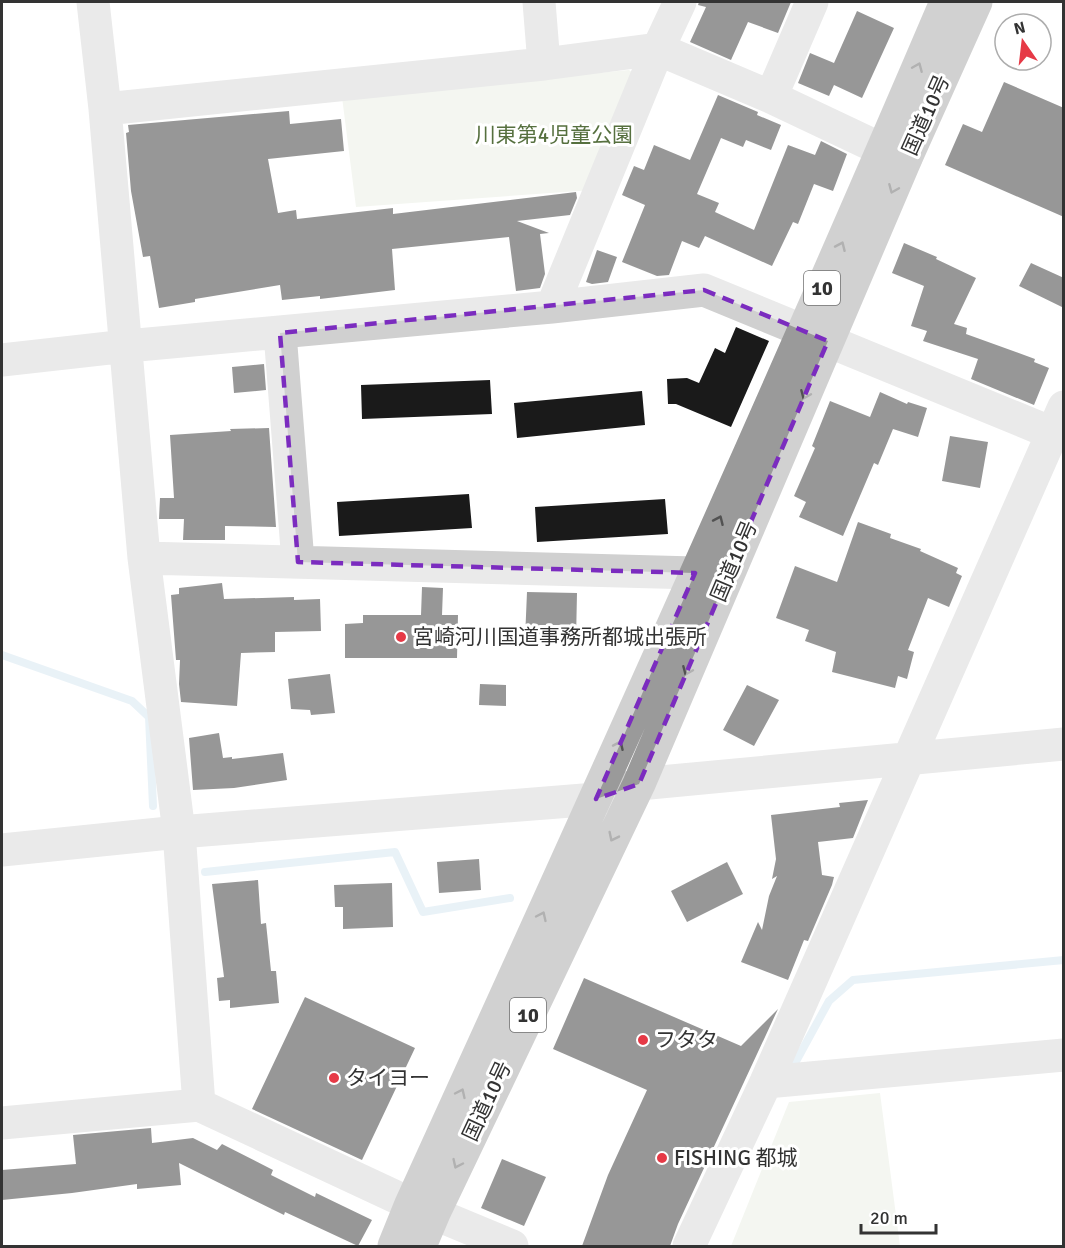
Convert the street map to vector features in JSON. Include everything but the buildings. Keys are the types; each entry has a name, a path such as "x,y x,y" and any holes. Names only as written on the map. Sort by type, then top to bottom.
{"highway":[{"name":"国道10号","path":"895,154 946,2"},
{"name":"国道10号","path":"394,1246 422,1209 639,784 816,336 895,154 976,2"},
{"name":"国道10号","path":"420,1246 422,1209 596,799 695,573 816,336"}],"street":[{"path":"93,2 127,346 144,558 179,832 199,1105"},
{"path":"538,2 544,64"},
{"path":"552,307 658,49 680,2"},
{"path":"771,97 812,2"},
{"path":"105,109 544,64 658,49 771,97 895,154"},
{"path":"2,360 705,290 816,336 1060,424 908,759 766,1082 690,1246"},
{"path":"280,333 298,562"},
{"path":"144,558 695,573"},
{"path":"2,850 179,832 596,799 639,784 1064,744"},
{"path":"766,1082 1064,1055"},
{"path":"2,1123 199,1105 422,1209 512,1246"}],"highlighted area":[{"path":"704,290 828,341 639,784 596,799 695,573 298,562 280,333"}],"green space":[{"name":"川東第4児童公園","path":"629,70 641,79 593,190 356,207 342,97"},
{"path":"880,1093 900,1246 731,1246 789,1102"}],"waterway":[{"path":"2,655 132,701 149,717 153,806"},
{"path":"205,872 395,852 423,912 510,898"},
{"path":"794,1065 829,1001 853,980 1064,960"}],"place":[{"name":"宮崎河川国道事務所都城出張所","path":"401,637"},
{"name":"フタタ","path":"643,1040"},
{"name":"タイヨー","path":"334,1078"},
{"name":"FISHING 都城","path":"662,1158"}]}
